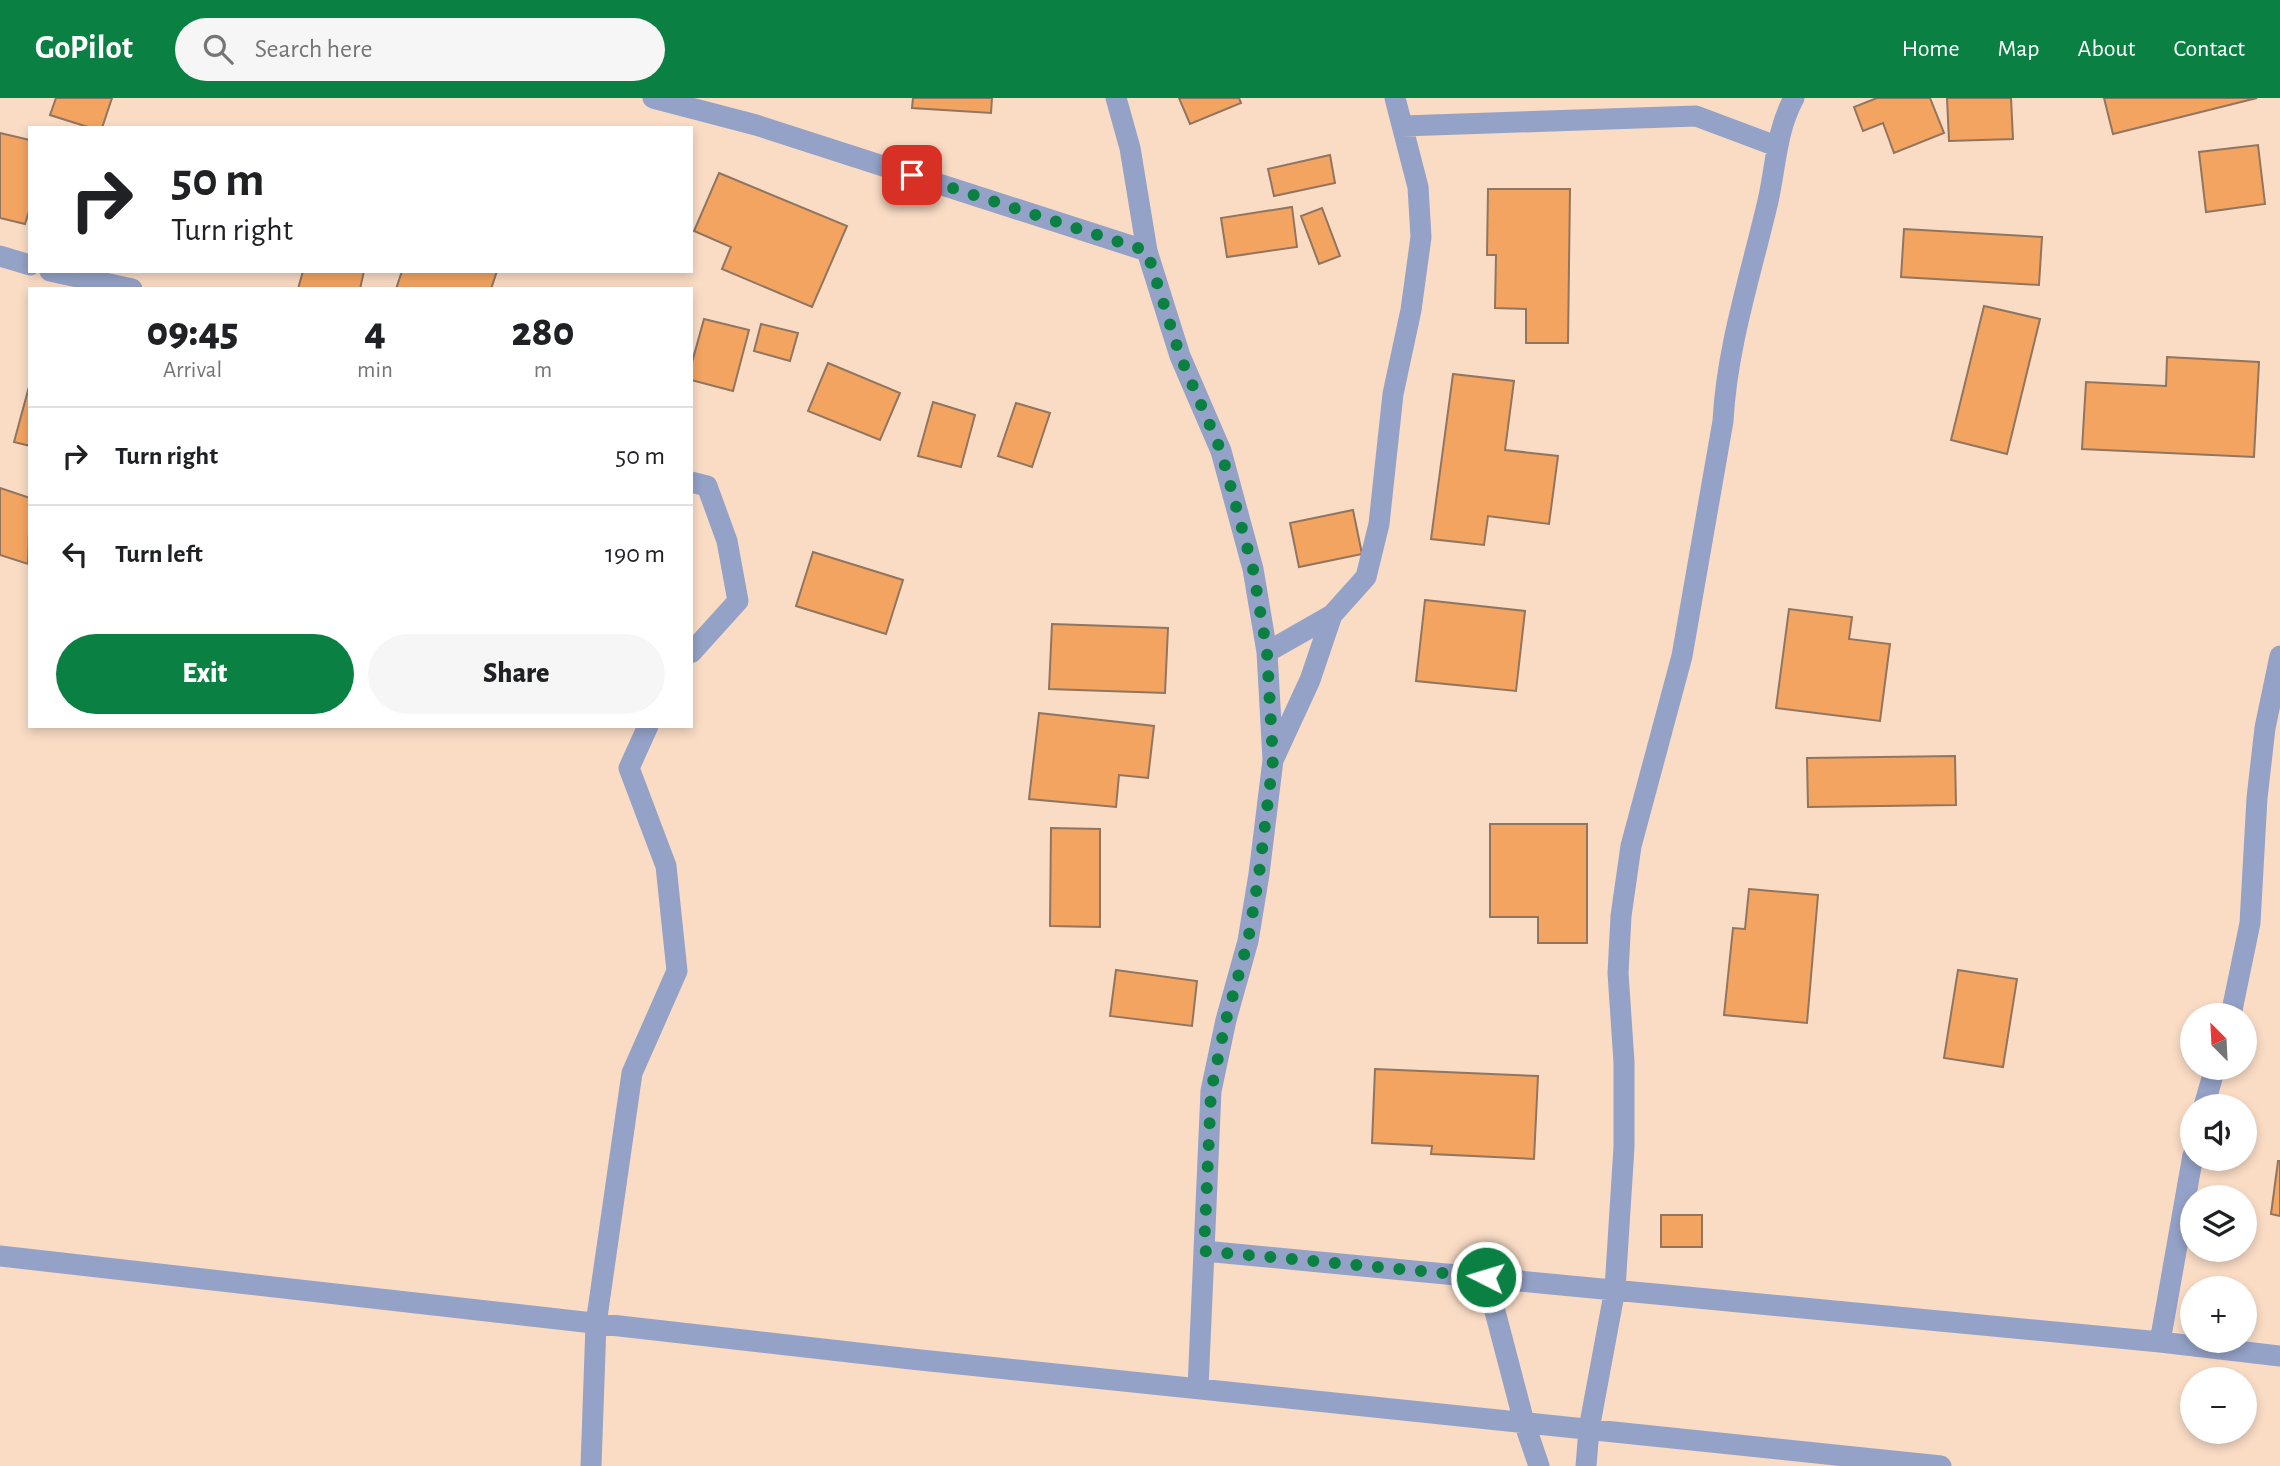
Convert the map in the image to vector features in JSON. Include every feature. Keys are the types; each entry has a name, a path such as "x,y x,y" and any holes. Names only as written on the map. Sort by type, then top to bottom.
{"street":[{"path":"653,98 756,125 1147,251"},
{"path":"1116,98 1130,148 1147,251 1180,356 1221,451 1253,569 1267,652 1273,760 1248,941 1226,1020 1211,1091 1199,1388"},
{"path":"1267,652 1332,615 1366,577 1373,551 1379,524 1393,394 1421,237 1418,187 1395,98"},
{"path":"1586,1466 1589,1429 1615,1289 1624,1147 1623,1049 1618,973 1621,916 1631,846 1682,656 1737,325 1769,198 1776,146 1794,98"},
{"path":"1403,126 1696,117 1776,146"},
{"path":"0,256 28,264"},
{"path":"59,273 123,287"},
{"path":"693,482 707,486 727,541 738,601 693,651"},
{"path":"1273,760 1310,680 1332,615"},
{"path":"2233,1003 2250,923 2257,798 2265,728 2280,656"},
{"path":"591,1466 596,1324 632,1073 677,971 666,866 629,768 647,728"},
{"path":"2160,1342 2190,1171"},
{"path":"1204,1251 2160,1342 2280,1356"},
{"path":"0,1256 897,1358 1941,1466"},
{"path":"1486,1277 1524,1422 1539,1466"}],"building":[{"path":"56,98 112,98 103,126 85,126 50,115"},
{"path":"913,98 992,98 991,113 912,108"},
{"path":"1179,98 1239,98 1241,103 1190,124"},
{"path":"1877,98 1930,98 1944,133 1894,153 1883,123 1863,131 1854,107"},
{"path":"1947,98 2011,98 2013,139 1949,141"},
{"path":"2104,98 2257,98 2113,134"},
{"path":"0,133 28,140 28,214 25,224 0,218"},
{"path":"2258,145 2265,204 2206,212 2199,152"},
{"path":"1330,155 1335,183 1274,196 1268,169"},
{"path":"719,173 847,226 812,307 722,269 731,247 694,231"},
{"path":"1488,189 1570,189 1568,343 1526,343 1526,309 1495,308 1496,255 1487,255"},
{"path":"1292,207 1297,247 1227,257 1221,218"},
{"path":"1322,208 1340,256 1319,264 1301,216"},
{"path":"1904,229 2042,237 2039,285 1901,277"},
{"path":"302,273 364,273 360,287 299,287"},
{"path":"401,273 496,273 492,287 397,287"},
{"path":"1984,306 2040,319 2007,454 1951,440"},
{"path":"704,319 749,330 733,391 693,381 693,359"},
{"path":"761,324 798,333 790,361 754,351"},
{"path":"2167,357 2259,362 2254,457 2082,449 2086,382 2166,386"},
{"path":"828,363 900,393 880,440 808,411"},
{"path":"1453,374 1514,381 1505,450 1558,456 1549,524 1488,516 1484,545 1431,539"},
{"path":"28,390 28,446 14,442"},
{"path":"933,402 975,415 961,467 918,456"},
{"path":"1016,403 1050,413 1032,467 998,456"},
{"path":"0,488 28,497 28,564 0,555"},
{"path":"1353,510 1362,554 1299,567 1290,523"},
{"path":"813,552 903,580 886,634 796,606"},
{"path":"1425,600 1525,611 1516,691 1416,681"},
{"path":"1789,609 1852,617 1849,639 1890,644 1880,721 1776,708"},
{"path":"1052,624 1168,628 1165,693 1049,689"},
{"path":"1039,713 1154,726 1148,778 1119,775 1116,807 1029,799"},
{"path":"1955,756 1956,805 1808,807 1807,758"},
{"path":"1490,824 1587,824 1587,943 1538,943 1538,917 1490,917"},
{"path":"1051,828 1100,829 1100,927 1050,926"},
{"path":"1749,889 1818,895 1807,1023 1724,1015 1733,928 1745,929"},
{"path":"1116,970 1197,981 1192,1026 1110,1016"},
{"path":"1958,970 2017,979 2003,1067 1944,1058"},
{"path":"1375,1069 1538,1076 1534,1159 1431,1154 1432,1146 1372,1143"},
{"path":"2280,1161 2280,1216 2271,1214"},
{"path":"1661,1215 1702,1215 1702,1247 1661,1247"}],"route":[{"path":"912,175 1147,251 1180,356 1221,451 1253,569 1267,652 1273,760 1248,941 1226,1020 1211,1091 1204,1251 1486,1277"}]}
